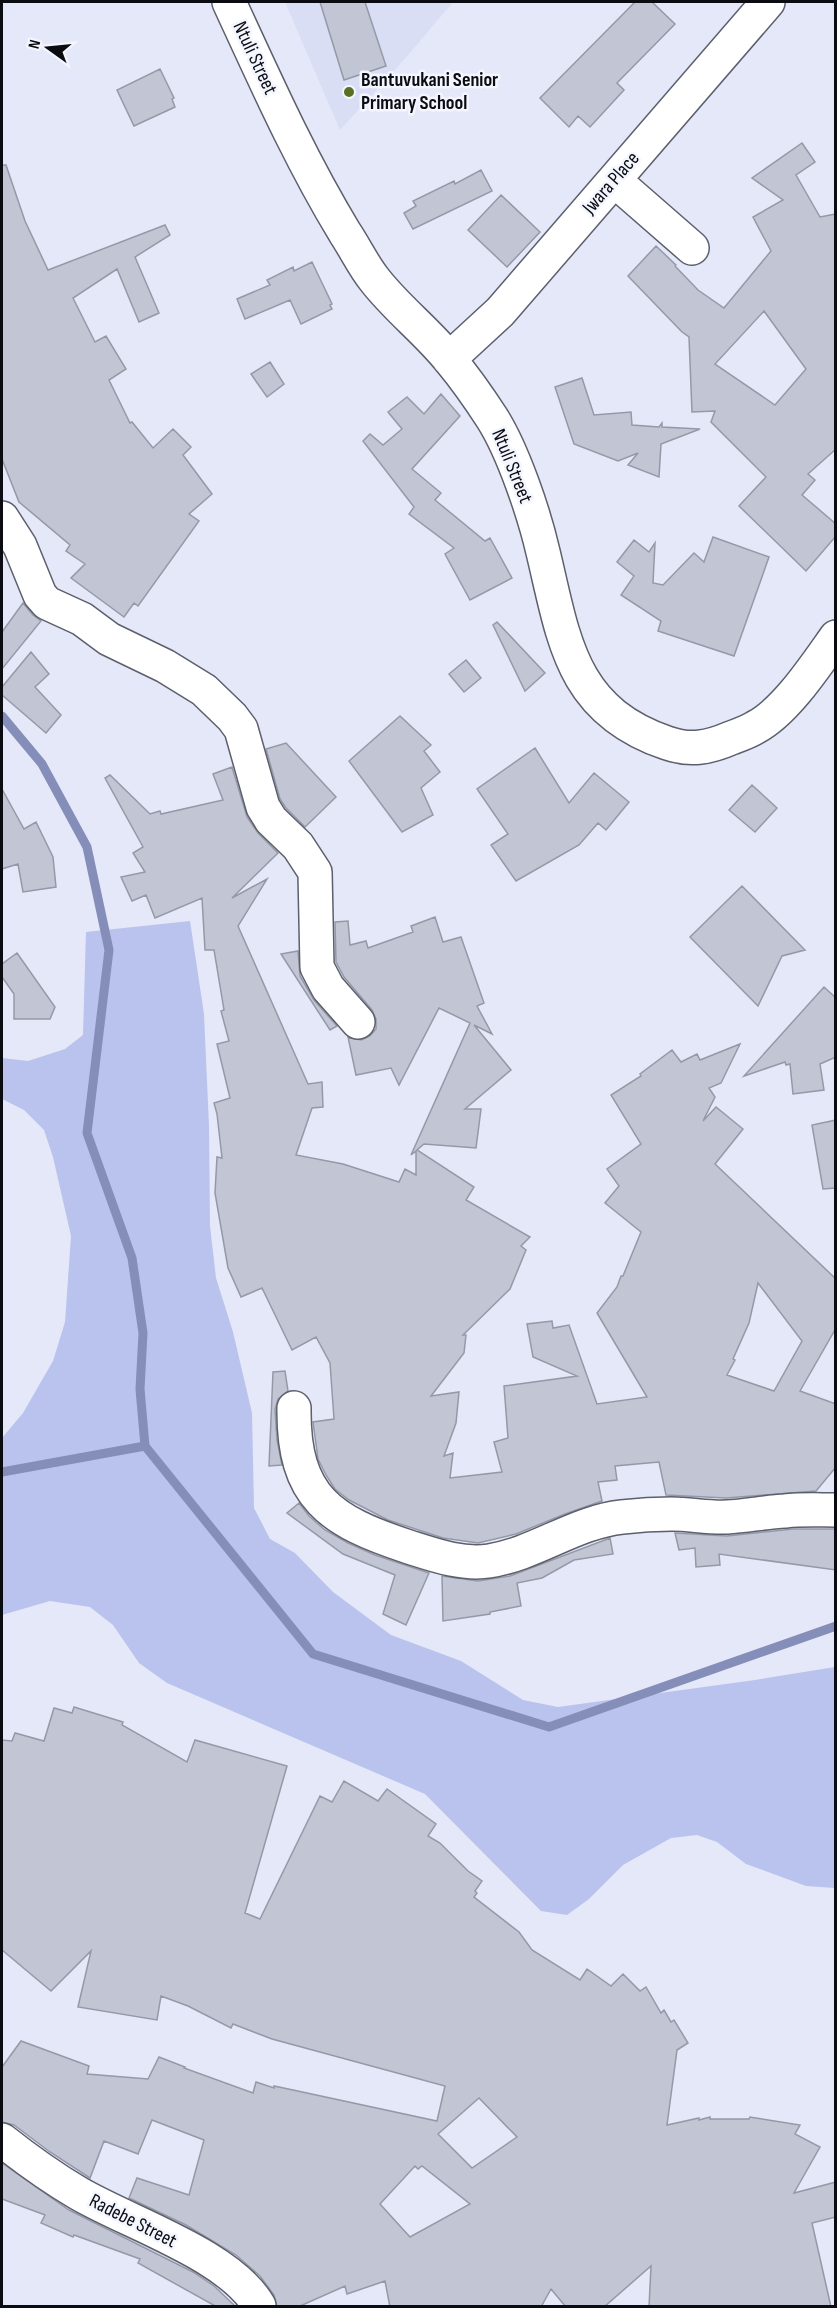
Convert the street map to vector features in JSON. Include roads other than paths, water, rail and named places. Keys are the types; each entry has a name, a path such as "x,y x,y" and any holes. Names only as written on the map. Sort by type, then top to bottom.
{"street":[{"name":"Ntuli Street","path":"229,2 286,126 329,207 374,279 449,359 493,420 517,470 543,549 558,623 574,664 592,694 620,720 644,735 678,747 695,749 715,745 758,727 796,691 836,637"},
{"name":"Jwara Place","path":"449,359 500,312 768,2"},
{"path":"614,180 692,248"},
{"path":"2,518 20,546 40,595 46,603 82,619 110,639 165,666 204,690 241,729 263,807 271,820 298,846 315,872 317,967 328,988 358,1022"},
{"path":"294,1408 294,1434 299,1460 312,1490 324,1506 340,1519 376,1536 429,1554 469,1562 490,1561 518,1553 583,1527 620,1517 672,1514 725,1517 786,1510 836,1510"},
{"name":"Radebe Street","path":"2,2140 78,2193 207,2259 231,2274 253,2296 259,2307"}],"waterway":[{"path":"2,716 42,764 87,847 109,950 87,1133 132,1258 143,1333 140,1389 145,1446"},
{"path":"2,1472 145,1446 313,1654 549,1727 836,1626"}],"place":[{"name":"Bantuvukani Senior Primary School","path":"349,92"}]}
